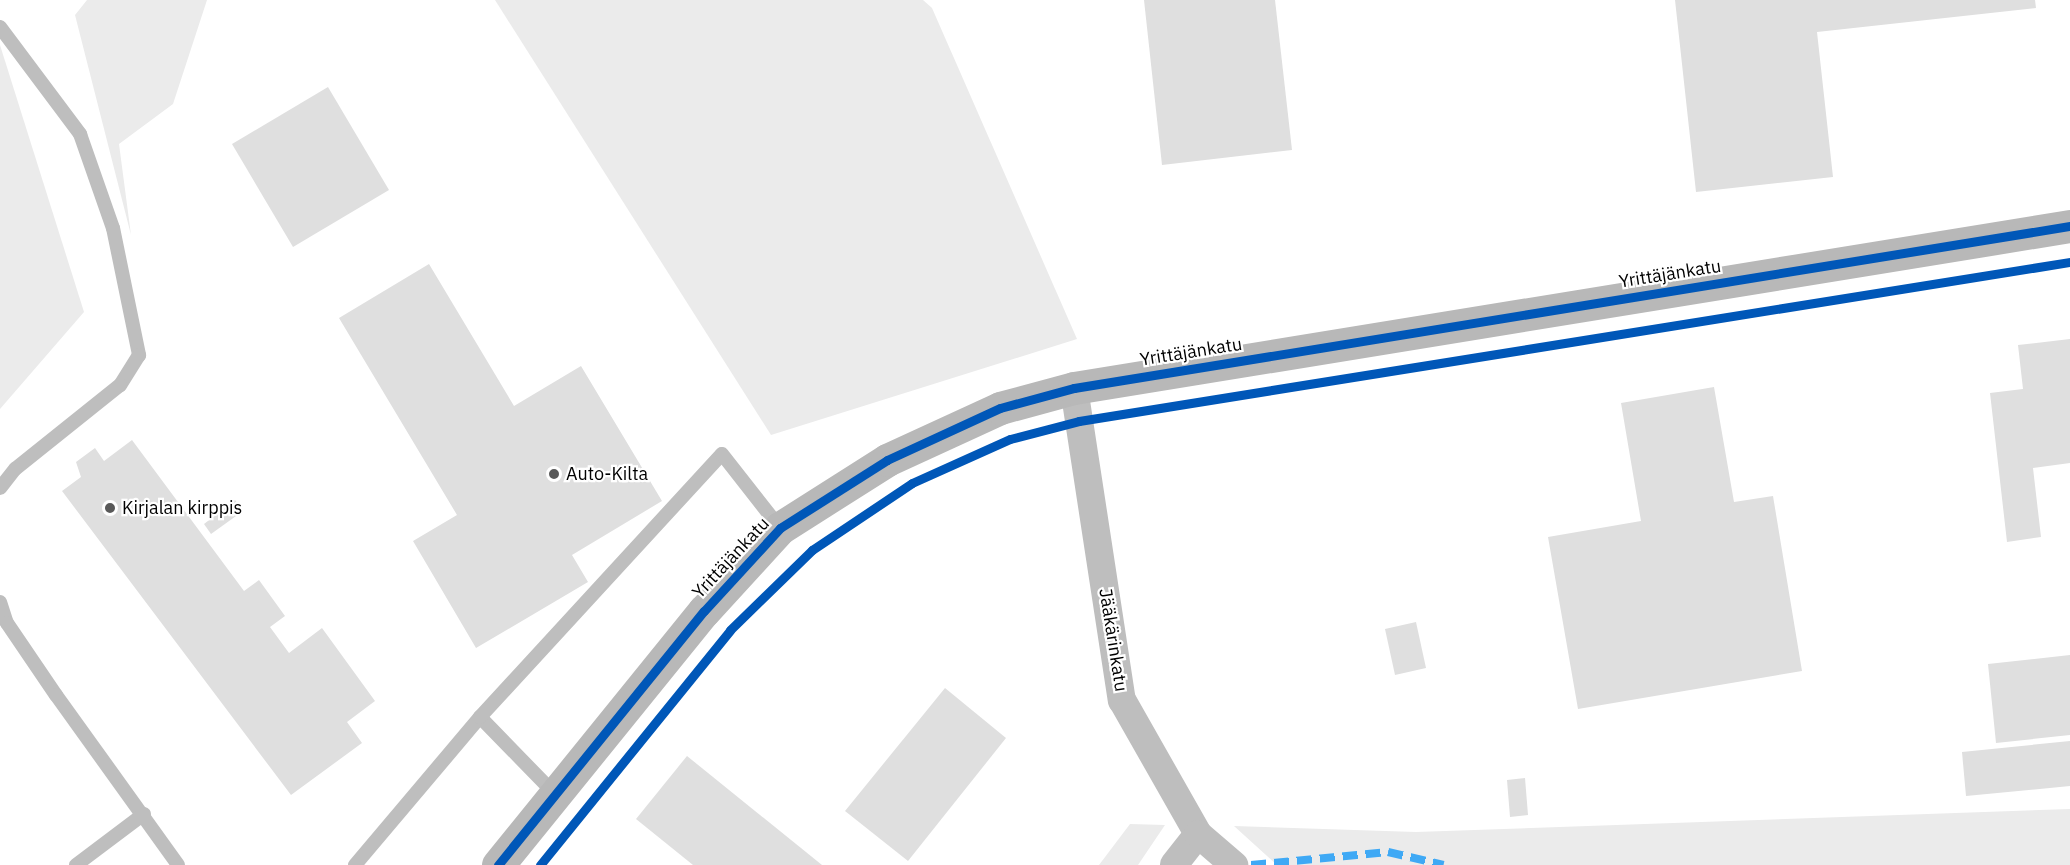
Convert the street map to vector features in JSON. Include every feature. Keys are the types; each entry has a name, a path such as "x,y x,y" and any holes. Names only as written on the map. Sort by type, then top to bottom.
{"street":[{"name":"Yrittäjänkatu","path":"498,865 704,611 780,528 887,460 1000,408 1074,388 2070,225"},
{"name":"Jääkärinkatu","path":"1074,388 1122,700 1198,834 1234,865"},
{"path":"1174,865 1198,834"}],"lane":[{"path":"0,27 80,134 112,228 139,355 120,385 15,469 0,488"},
{"path":"355,865 480,717 722,454 780,528"},
{"path":"0,603 38,668 144,814 178,865"},
{"path":"480,717 555,794"},
{"path":"76,865 144,814"}],"shaded area":[{"path":"87,0 207,0 173,104 119,144 131,235 75,15"},
{"path":"495,0 923,0 932,8 1077,339 771,435"},
{"path":"0,45 84,312 0,409"},
{"path":"2070,809 2070,865 1277,865 1234,826 1416,832"},
{"path":"1130,824 1165,825 1138,865 1099,865"}],"building":[{"path":"1144,0 1275,0 1292,150 1162,165"},
{"path":"1675,0 2035,0 2036,8 1817,32 1833,177 1696,192"},
{"path":"328,87 389,190 293,247 232,144"},
{"path":"429,264 514,406 581,366 662,501 572,555 588,582 476,648 413,541 457,515 339,318"},
{"path":"2070,339 2070,463 2033,468 2041,537 2007,542 1990,393 2023,389 2018,345"},
{"path":"1714,387 1734,502 1773,496 1802,671 1578,709 1548,537 1641,521 1621,403"},
{"path":"132,440 244,591 259,580 285,616 270,627 289,653 322,628 375,701 347,722 362,743 291,795 62,491 81,477 76,462 95,448 104,461"},
{"path":"235,500 243,511 211,534 204,524"},
{"path":"1416,622 1426,668 1395,675 1385,629"},
{"path":"2070,655 2070,735 1996,743 1988,664"},
{"path":"945,688 1006,738 908,861 845,811"},
{"path":"2070,741 2070,786 1966,796 1962,752"},
{"path":"687,756 822,865 693,865 636,819"},
{"path":"1525,778 1528,815 1510,817 1507,780"}],"marked path":[{"path":"1251,865 1388,852 1444,865"}],"cycle path":[{"path":"498,865 704,611 780,528 887,460 1000,408 1074,388 2070,226"},
{"path":"540,865 730,630 812,550 912,483 1010,439 1079,421 2070,262"}],"place":[{"name":"Auto-Kilta","path":"554,474"},
{"name":"Kirjalan kirppis","path":"110,508"}]}
